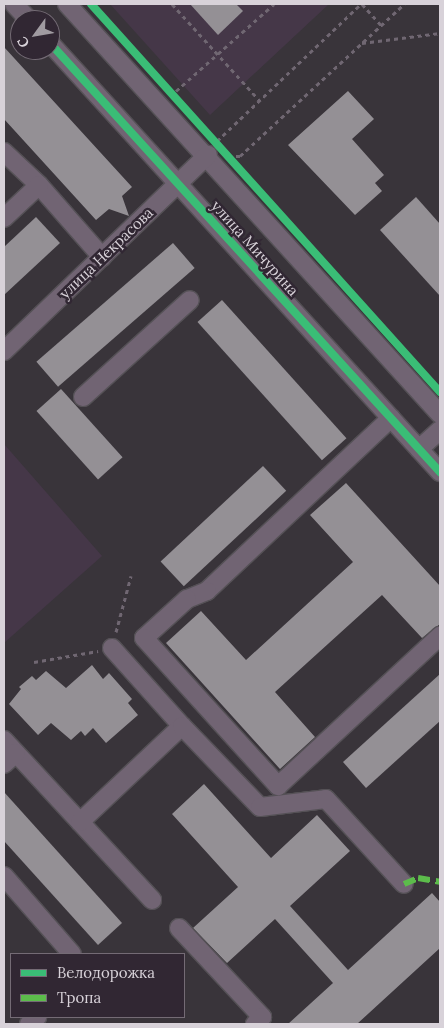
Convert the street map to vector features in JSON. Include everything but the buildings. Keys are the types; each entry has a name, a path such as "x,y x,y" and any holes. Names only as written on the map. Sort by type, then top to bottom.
{"street":[{"path":"4,11 13,4"},
{"name":"улица Мичурина","path":"67,4 208,155 440,414"},
{"name":"улица Мичурина","path":"60,55 440,472"},
{"path":"4,152 39,185 102,257"},
{"name":"улица Некрасова","path":"4,350 208,155"},
{"path":"4,218 39,185"},
{"path":"83,397 190,300"},
{"path":"392,418 207,591 187,599 144,638 278,786 440,636"},
{"path":"419,449 440,430"},
{"path":"112,648 182,726 260,807 326,799 404,884"},
{"path":"80,822 182,726"},
{"path":"4,740 10,758 80,822 152,900"},
{"path":"4,876 71,953"},
{"path":"179,928 262,1017 255,1024"}],"path":[{"path":"172,4 259,100"},
{"path":"174,94 274,4"},
{"path":"233,162 214,138 259,100 362,4 381,25"},
{"path":"240,156 404,4"},
{"path":"361,44 440,33"},
{"path":"34,662 112,648 130,576"}],"shaded area":[{"path":"110,4 329,4 210,115"},
{"path":"4,444 102,556 4,643"}],"marked path":[{"path":"404,884 418,878 440,882"}],"cycle path":[{"path":"91,4 440,392"},
{"path":"60,54 440,472"}]}
